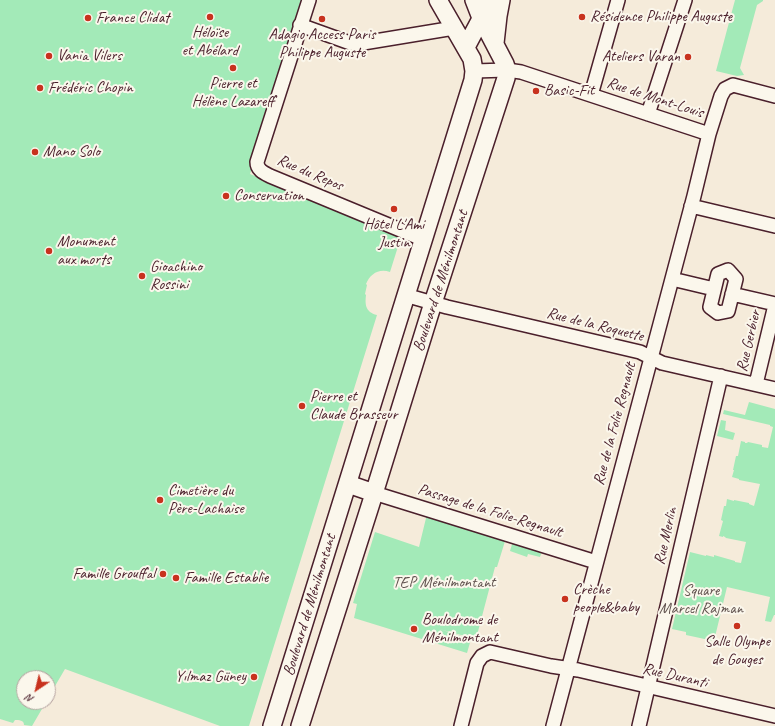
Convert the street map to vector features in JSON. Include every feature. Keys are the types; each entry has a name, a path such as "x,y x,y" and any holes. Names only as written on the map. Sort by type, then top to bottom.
{"main road":[{"path":"438,0 472,59 474,71"},
{"path":"474,0 481,18 495,43 507,70"},
{"path":"466,48 490,0"},
{"path":"495,43 501,0"},
{"name":"Boulevard de Ménilmontant","path":"300,726 433,303 506,78 507,70"},
{"name":"Boulevard de Ménilmontant","path":"272,726 348,484 405,295 468,98 474,71"},
{"path":"348,484 374,493"}],"street":[{"name":"Rue du Repos","path":"309,0 257,162 258,169 267,175 424,239"},
{"path":"591,95 618,0"},
{"path":"648,114 685,0"},
{"path":"300,25 350,43 357,44 454,28"},
{"name":"Rue de Mont-Louis","path":"474,71 507,70 521,72 709,134"},
{"name":"Rue de la Folie Regnault","path":"553,726 709,134 721,96 725,89 733,85 775,96"},
{"path":"691,206 775,226"},
{"path":"728,270 736,279 728,311 718,313 710,307 714,289 718,274 728,270"},
{"path":"672,279 714,289"},
{"path":"732,294 775,304"},
{"name":"Rue de la Roquette","path":"405,295 482,315 640,352 662,363 775,389"},
{"name":"Rue Gerbier","path":"756,384 775,304"},
{"name":"Rue Merlin","path":"639,726 721,376"},
{"name":"Passage de la Folie-Regnault","path":"374,493 596,562"},
{"name":"Rue Duranti","path":"461,726 477,663 484,654 490,652 775,716"}],"green space":[{"name":"Cimetière du Père-Lachaise","path":"0,0 304,0 250,174 401,237 390,272 379,271 375,273 370,277 366,284 365,294 368,310 377,315 249,726 220,726 65,669 56,684 56,670 16,670 16,710 41,710 32,726 24,725 20,720 15,720 13,723 0,719"},
{"path":"735,0 763,0 757,5 740,68 744,75 737,76 716,71"},
{"name":"Square Marcel Rajman","path":"749,402 775,409 775,615 771,622 765,621 770,597 727,587 714,641 686,635 686,632 672,629 690,552 714,557 714,555 741,563 746,542 719,536 723,521 721,520 724,506 726,506 727,499 749,503 754,506 760,484 739,480 732,477 736,456 738,456 741,441 745,443 748,442 762,445 762,447 768,448 773,427 723,414 724,410 745,415"},
{"path":"721,420 726,421 725,430 735,433 733,440 717,436"},
{"name":"TEP Ménilmontant","path":"427,514 506,538 497,567 495,567 476,639 439,629 471,639 467,653 354,618 357,604 353,603 375,532 419,547"},
{"path":"513,541 542,551 540,557 528,554 527,557 510,551"}],"place":[{"name":"Héloïse et Abélard","path":"210,17"},
{"name":"Résidence Philippe Auguste","path":"582,17"},
{"name":"France Clidat","path":"88,18"},
{"name":"Adagio Access Paris Philippe Auguste","path":"322,19"},
{"name":"Vania Vilers","path":"49,56"},
{"name":"Ateliers Varan","path":"688,57"},
{"name":"Pierre et Hélène Lazareff","path":"233,68"},
{"name":"Frédéric Chopin","path":"40,88"},
{"name":"Basic-Fit","path":"536,91"},
{"name":"Mano Solo","path":"35,152"},
{"name":"Conservation","path":"226,196"},
{"name":"Hôtel L'Ami Justin","path":"394,209"},
{"name":"Monument aux morts","path":"49,251"},
{"name":"Gioachino Rossini","path":"142,276"},
{"name":"Pierre et Claude Brasseur","path":"302,406"},
{"name":"Cimetière du Père-Lachaise","path":"160,500"},
{"name":"Famille Grouffal","path":"163,574"},
{"name":"Famille Establie","path":"176,578"},
{"name":"Crèche people&baby","path":"565,599"},
{"name":"Salle Olympe de Gouges","path":"737,626"},
{"name":"Boulodrome de Ménilmontant","path":"414,629"},
{"name":"Yılmaz Güney","path":"254,677"}]}
